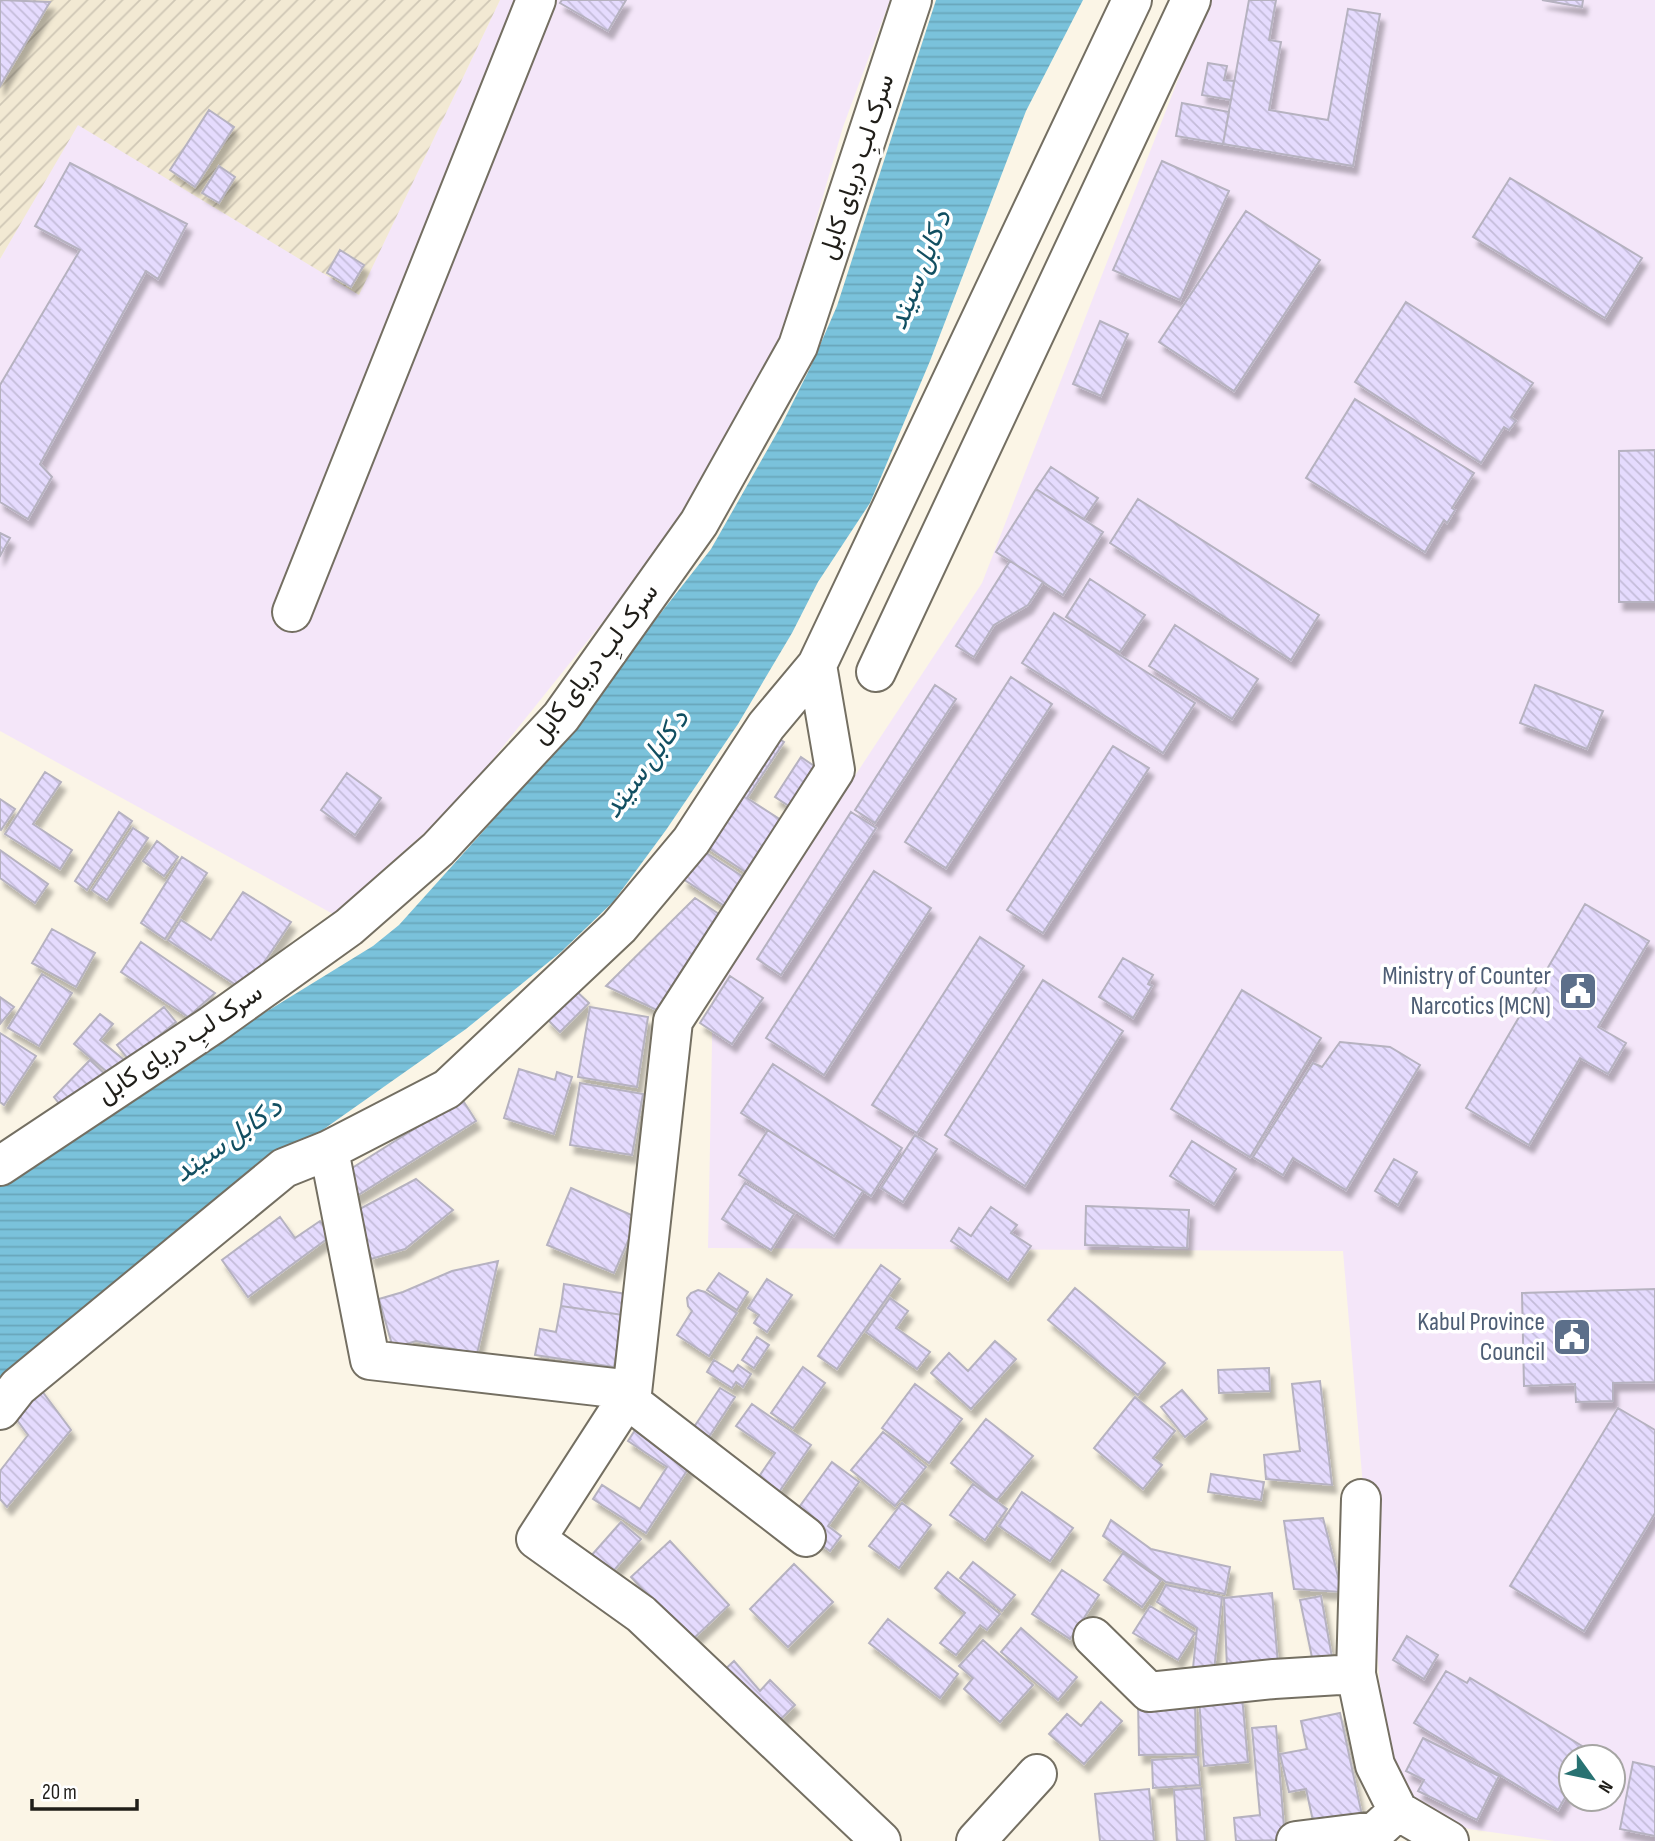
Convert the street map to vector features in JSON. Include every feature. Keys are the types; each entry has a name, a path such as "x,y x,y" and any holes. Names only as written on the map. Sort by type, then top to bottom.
{"street":[{"path":"292,612 536,0"},
{"name":"سرک لبِ دریای کابل","path":"0,1166 212,1025 349,927 438,849 561,717 699,523 798,346 912,0"},
{"path":"0,1410 18,1387 284,1168 329,1150 447,1089 619,927 691,841 766,726 817,665 1132,0"},
{"path":"876,672 1191,0"},
{"path":"817,665 835,770 673,1021 620,1409 536,1539 641,1614 881,1841"},
{"path":"329,1150 370,1360 624,1389"},
{"path":"624,1389 631,1402 806,1536"},
{"path":"1361,1499 1356,1674 1375,1765 1398,1811 1449,1841"},
{"path":"1093,1637 1149,1692 1274,1679 1356,1674"},
{"path":"976,1841 1037,1774"},
{"path":"1296,1841 1376,1831 1398,1811"}],"shaded area":[{"path":"0,0 500,0 359,295 78,125 0,259"},
{"path":"500,0 890,0 843,127 786,324 690,513 457,804 333,914 0,731 0,259 77,124 359,294"},
{"path":"1209,0 1655,0 1655,1841 1555,1841 1469,1829 1415,1806 1387,1768 1343,1251 708,1248 713,991 982,583"}],"water":[{"name":"د کابل سيند","path":"936,0 1083,0 1026,111 930,361 870,503 818,582 792,633 738,724 666,830 613,902 561,952 466,1029 189,1224 0,1378 0,1185 92,1119 373,946 399,925 533,776 711,549 782,424 837,306"}],"building":[{"path":"0,0 50,2 0,86"},
{"path":"562,0 626,0 608,31 560,3"},
{"path":"1249,0 1276,0 1269,40 1281,42 1269,110 1328,120 1348,9 1380,14 1353,166 1223,144"},
{"path":"1542,0 1583,0 1582,7"},
{"path":"1208,63 1227,66 1224,80 1234,81 1231,100 1202,95"},
{"path":"1182,103 1229,112 1223,144 1176,136"},
{"path":"209,110 234,127 195,187 170,170"},
{"path":"1162,161 1229,191 1180,300 1113,270"},
{"path":"70,163 187,224 158,279 146,271 40,464 52,477 28,519 0,502 0,385 80,250 35,226"},
{"path":"219,166 235,177 219,203 202,193"},
{"path":"1510,178 1642,258 1605,318 1473,237"},
{"path":"1246,211 1320,260 1234,391 1159,342"},
{"path":"340,250 364,265 351,287 327,273"},
{"path":"1406,302 1533,383 1511,417 1516,421 1509,430 1504,427 1481,463 1355,382"},
{"path":"1100,321 1128,334 1101,396 1073,384"},
{"path":"1355,399 1474,473 1452,508 1455,510 1447,523 1444,520 1425,552 1306,478"},
{"path":"1655,450 1655,602 1619,602 1619,451"},
{"path":"1051,467 1098,498 1084,519 1036,489"},
{"path":"1036,489 1103,532 1063,595 996,552"},
{"path":"1138,499 1319,615 1291,660 1110,543"},
{"path":"0,533 10,538 0,556"},
{"path":"1010,561 1043,582 1028,605 994,625 974,657 956,646"},
{"path":"1090,579 1145,615 1120,652 1066,617"},
{"path":"1054,613 1195,703 1163,753 1022,663"},
{"path":"1175,625 1258,679 1232,719 1149,666"},
{"path":"1011,677 1052,704 946,868 905,842"},
{"path":"935,685 956,699 875,823 855,810"},
{"path":"1535,685 1603,711 1587,749 1520,723"},
{"path":"772,734 784,742 747,798 781,820 747,873 701,843"},
{"path":"1113,746 1149,768 1043,933 1007,910"},
{"path":"801,757 817,768 792,808 775,797"},
{"path":"45,772 61,782 33,824 72,850 60,869 5,834"},
{"path":"347,773 381,798 355,835 321,810"},
{"path":"0,799 15,809 1,830 0,829"},
{"path":"119,812 132,821 87,890 75,881"},
{"path":"851,812 876,828 781,975 757,959"},
{"path":"133,828 148,838 107,900 92,890"},
{"path":"157,841 178,857 164,876 143,861"},
{"path":"0,850 48,884 35,903 0,878"},
{"path":"702,850 745,878 726,907 683,879"},
{"path":"182,857 207,873 165,939 141,923"},
{"path":"874,871 931,908 824,1075 766,1038"},
{"path":"243,892 291,922 245,991 168,940 181,920 211,940"},
{"path":"695,898 725,918 663,1013 606,986"},
{"path":"1585,904 1649,941 1598,1027 1626,1043 1608,1074 1580,1058 1529,1145 1466,1108"},
{"path":"52,929 95,953 76,987 32,963"},
{"path":"980,937 1024,966 917,1133 872,1105"},
{"path":"141,942 215,993 188,1017 121,972"},
{"path":"1123,958 1153,975 1148,984 1152,986 1133,1018 1099,997"},
{"path":"42,974 72,993 39,1046 8,1028"},
{"path":"730,976 763,998 732,1044 700,1023"},
{"path":"1043,980 1123,1031 1025,1186 945,1135"},
{"path":"574,989 589,1003 560,1032 546,1018"},
{"path":"1242,990 1321,1038 1250,1157 1171,1109"},
{"path":"0,997 14,1007 0,1024"},
{"path":"164,1007 176,1022 129,1060 117,1045"},
{"path":"590,1007 648,1017 637,1087 578,1077"},
{"path":"100,1014 113,1024 100,1040 124,1060 112,1076 74,1044"},
{"path":"0,1033 36,1056 4,1105 0,1102"},
{"path":"1340,1042 1390,1047 1420,1065 1346,1190 1293,1158 1283,1175 1253,1157 1313,1063 1322,1067"},
{"path":"90,1060 109,1078 66,1112 54,1097"},
{"path":"773,1064 902,1148 871,1196 741,1113"},
{"path":"519,1069 555,1080 557,1072 572,1077 554,1134 504,1118"},
{"path":"580,1083 643,1094 632,1155 570,1145"},
{"path":"462,1099 476,1121 355,1197 341,1175"},
{"path":"768,1130 863,1191 834,1236 739,1175"},
{"path":"915,1135 937,1149 903,1202 881,1188"},
{"path":"1192,1141 1236,1169 1214,1204 1170,1176"},
{"path":"1394,1159 1417,1172 1398,1205 1375,1191"},
{"path":"416,1179 453,1210 405,1249 371,1259 354,1212"},
{"path":"745,1183 794,1214 771,1250 722,1219"},
{"path":"571,1188 638,1218 614,1273 547,1245"},
{"path":"1086,1206 1189,1210 1187,1248 1085,1245"},
{"path":"991,1207 1017,1225 1011,1233 1031,1246 1008,1280 951,1241 959,1228 971,1236"},
{"path":"280,1217 295,1238 320,1221 331,1236 248,1297 222,1260"},
{"path":"498,1261 477,1354 416,1341 393,1348 379,1299 452,1271"},
{"path":"881,1265 900,1279 837,1369 818,1356"},
{"path":"719,1273 748,1292 737,1310 707,1290"},
{"path":"767,1279 792,1295 767,1332 754,1323 759,1315 748,1308"},
{"path":"564,1284 633,1295 623,1315 561,1306"},
{"path":"1075,1288 1165,1363 1138,1395 1048,1320"},
{"path":"1655,1289 1655,1382 1613,1383 1613,1401 1576,1402 1575,1384 1524,1386 1522,1293"},
{"path":"698,1290 737,1313 709,1356 677,1335 692,1311 687,1298"},
{"path":"890,1298 908,1311 896,1328 930,1352 917,1369 866,1332"},
{"path":"561,1306 623,1315 614,1367 535,1355 540,1329 556,1332"},
{"path":"757,1337 769,1345 754,1368 742,1360"},
{"path":"995,1341 1016,1359 971,1409 931,1373 949,1353 968,1371"},
{"path":"714,1360 733,1372 738,1365 751,1374 743,1387 736,1382 732,1388 707,1372"},
{"path":"803,1367 825,1383 793,1428 771,1413"},
{"path":"1269,1368 1270,1391 1219,1393 1218,1370"},
{"path":"1320,1381 1332,1485 1266,1479 1264,1455 1300,1451 1292,1384"},
{"path":"36,1383 71,1430 7,1507 0,1499 0,1471 28,1435 6,1405"},
{"path":"915,1384 962,1419 929,1463 882,1428"},
{"path":"720,1388 735,1397 703,1446 688,1436"},
{"path":"1182,1390 1207,1419 1185,1437 1161,1407"},
{"path":"1135,1397 1175,1431 1153,1458 1162,1465 1143,1489 1094,1448"},
{"path":"752,1404 811,1445 779,1492 758,1478 775,1453 736,1426"},
{"path":"1618,1408 1655,1430 1655,1513 1584,1631 1510,1586"},
{"path":"986,1419 1033,1456 997,1500 951,1463"},
{"path":"641,1421 696,1457 646,1533 593,1499 602,1485 640,1509 667,1467 628,1441"},
{"path":"883,1432 926,1467 895,1506 851,1470"},
{"path":"832,1462 859,1482 828,1526 841,1536 830,1551 789,1521"},
{"path":"1211,1474 1264,1482 1261,1500 1208,1492"},
{"path":"973,1484 1007,1509 985,1540 950,1515"},
{"path":"1022,1492 1073,1528 1050,1561 999,1526"},
{"path":"902,1503 931,1525 899,1568 869,1546"},
{"path":"1323,1518 1342,1592 1294,1589 1284,1521"},
{"path":"1111,1520 1151,1549 1230,1567 1225,1594 1166,1582 1103,1536"},
{"path":"621,1522 641,1539 610,1575 590,1557"},
{"path":"670,1541 729,1605 691,1641 631,1577"},
{"path":"1123,1553 1161,1580 1142,1607 1104,1580"},
{"path":"973,1562 1015,1595 1002,1611 960,1578"},
{"path":"794,1564 833,1602 788,1647 750,1609"},
{"path":"1062,1570 1099,1595 1070,1639 1032,1614"},
{"path":"948,1572 1000,1614 987,1630 980,1625 956,1655 940,1643 965,1613 935,1588"},
{"path":"1166,1585 1222,1597 1213,1680 1192,1678 1197,1628 1157,1602"},
{"path":"1272,1593 1278,1664 1227,1668 1224,1598"},
{"path":"1321,1596 1333,1663 1314,1667 1300,1600"},
{"path":"1150,1606 1195,1633 1178,1660 1133,1633"},
{"path":"888,1619 958,1674 940,1698 869,1643"},
{"path":"1021,1628 1077,1677 1058,1700 1001,1652"},
{"path":"1407,1636 1438,1655 1424,1679 1393,1660"},
{"path":"983,1640 1033,1685 1000,1722 964,1689 973,1678 959,1666"},
{"path":"734,1661 760,1691 770,1680 795,1705 770,1730 720,1674"},
{"path":"1446,1671 1467,1683 1470,1678 1577,1743 1557,1743 1557,1809 1414,1723"},
{"path":"1242,1696 1248,1762 1204,1766 1199,1699"},
{"path":"1195,1699 1196,1754 1139,1755 1138,1700"},
{"path":"1101,1702 1122,1721 1084,1764 1049,1734 1067,1714 1081,1726"},
{"path":"1340,1713 1363,1820 1315,1830 1306,1789 1289,1792 1280,1754 1307,1749 1301,1721"},
{"path":"1276,1726 1285,1840 1236,1841 1234,1818 1260,1815 1252,1728"},
{"path":"1423,1738 1499,1776 1477,1820 1418,1791 1424,1780 1406,1771"},
{"path":"1198,1757 1200,1785 1153,1788 1152,1760"},
{"path":"1633,1762 1655,1767 1655,1836 1620,1829 1623,1813 1627,1813 1627,1793"},
{"path":"1201,1788 1205,1841 1177,1841 1174,1790"},
{"path":"1149,1789 1154,1841 1100,1841 1095,1794"}],"place":[{"name":"Ministry of Counter Narcotics (MCN)","path":"1578,991"},
{"name":"Kabul Province Council","path":"1572,1337"}]}
